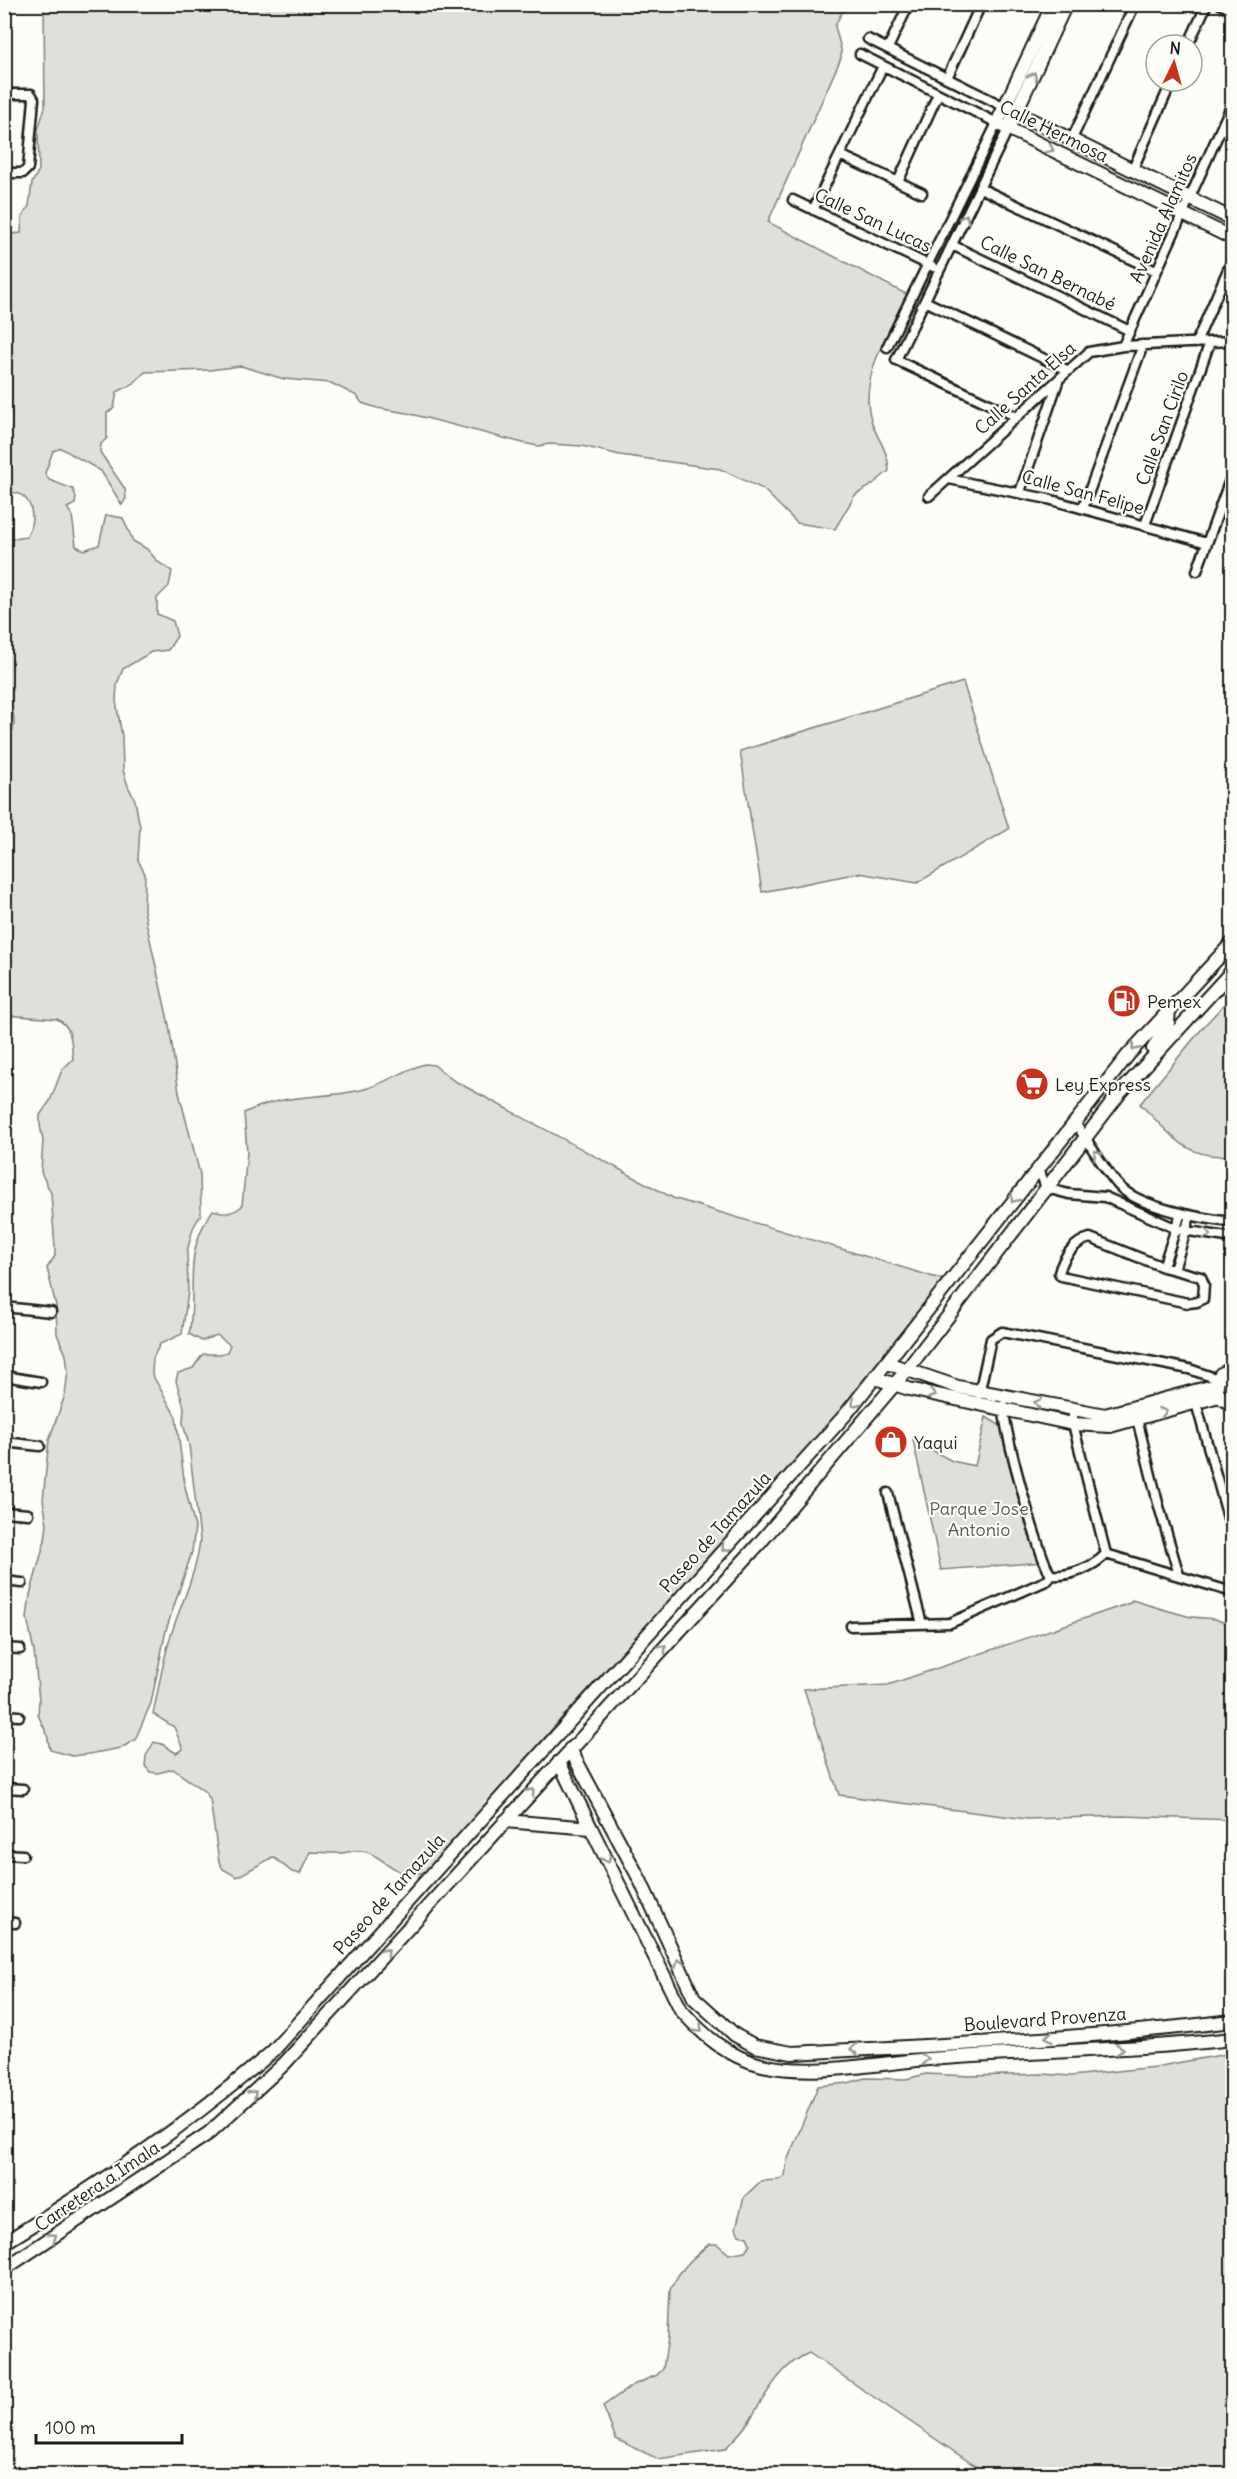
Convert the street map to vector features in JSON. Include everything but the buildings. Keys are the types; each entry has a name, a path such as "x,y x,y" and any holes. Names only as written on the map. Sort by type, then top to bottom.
{"main road":[{"path":"1011,110 1053,4"},
{"path":"1003,126 1066,4"},
{"name":"Calle Hermosa","path":"1011,110 1233,219"},
{"name":"Calle Hermosa","path":"1003,126 1233,238"},
{"name":"Paseo de Tamazula","path":"192,2117 273,2051 813,1452 887,1363 1128,1055 1233,943"},
{"name":"Paseo de Tamazula","path":"208,2133 253,2095 284,2064 758,1545 906,1371 1119,1094 1233,971"},
{"path":"1148,1061 1168,1023 1169,1009"},
{"path":"887,1363 958,1387 1073,1411 1105,1415 1136,1414 1196,1403 1218,1386 1226,1371 1233,1369"},
{"path":"875,1378 1003,1410 1073,1424 1110,1426 1136,1414 1218,1386"},
{"path":"1218,1386 1224,1400 1233,1403"},
{"name":"Boulevard Provenza","path":"570,1749 621,1843 694,1998 735,2035 755,2046 792,2053 1196,2026 1233,2021"},
{"name":"Boulevard Provenza","path":"558,1762 681,2010 710,2039 737,2057 784,2070 818,2069 900,2061 1233,2039"},
{"path":"505,1821 591,1828"},
{"path":"650,1947 668,1939"},
{"path":"1196,2026 1198,2043"},
{"path":"897,2047 900,2061"},
{"name":"Carretera a Imala","path":"4,2243 58,2210 192,2117"},
{"name":"Carretera a Imala","path":"6,2265 208,2133"}],"street":[{"path":"888,48 909,4"},
{"path":"947,78 981,4"},
{"path":"1071,141 1135,4"},
{"path":"1194,33 1207,4"},
{"path":"1220,4 1233,10"},
{"name":"Calle Hermosa","path":"868,39 1011,110"},
{"name":"Calle Hermosa","path":"860,54 1003,126"},
{"path":"813,210 883,66"},
{"path":"1132,171 1167,93"},
{"path":"4,94 31,94 34,99 28,168 23,173 4,173"},
{"path":"898,182 938,94"},
{"name":"Avenida Alamitos","path":"1123,346 1233,104"},
{"path":"1003,126 980,188 896,360 1017,417"},
{"path":"886,347 1003,126"},
{"path":"840,155 922,193"},
{"path":"980,188 1156,271"},
{"name":"Calle San Lucas","path":"793,200 939,270"},
{"name":"Calle San Bernabé","path":"952,245 1131,331"},
{"path":"1196,343 1233,260"},
{"path":"925,301 1067,370"},
{"name":"Calle Santa Elsa","path":"928,496 1089,352 1123,346 1233,341"},
{"name":"Calle San Cirilo","path":"1145,525 1210,342"},
{"path":"1083,508 1143,345"},
{"path":"1020,492 1059,377"},
{"path":"1197,571 1233,474"},
{"name":"Calle San Felipe","path":"949,479 1020,492 1207,543"},
{"path":"1074,1122 1119,1187 1145,1201 1185,1215 1233,1222"},
{"path":"1038,1169 1046,1188 1069,1194 1105,1197 1181,1230 1233,1238"},
{"path":"1105,1197 1116,1180"},
{"path":"1140,1212 1145,1201"},
{"path":"1174,1270 1185,1215"},
{"path":"1163,1267 1181,1230"},
{"path":"1090,1238 1163,1267 1201,1277 1204,1284 1203,1299 1188,1303 1064,1279 1059,1273 1061,1266 1077,1243 1090,1238"},
{"path":"4,1307 51,1312"},
{"path":"977,1404 991,1339 1002,1332 1189,1369 1218,1386"},
{"path":"4,1376 41,1382"},
{"path":"1005,1396 1004,1421 1040,1549 1051,1575"},
{"path":"1196,1403 1233,1532"},
{"path":"1073,1411 1073,1424 1106,1554"},
{"path":"1136,1414 1179,1575"},
{"path":"4,1442 40,1446"},
{"path":"888,1493 922,1624"},
{"path":"4,1512 28,1514"},
{"path":"1051,1575 1069,1574 1098,1561 1106,1554"},
{"path":"1106,1554 1233,1592"},
{"path":"851,1626 954,1622 1048,1580 1051,1575"},
{"path":"4,1581 22,1583"},
{"path":"4,1648 20,1649"},
{"path":"4,1715 19,1716"},
{"path":"4,1788 23,1789"},
{"path":"4,1854 23,1855"},
{"path":"4,1922 15,1923"}],"green space":[{"path":"44,5 854,5 842,12 835,26 841,58 768,222 908,295 878,355 869,387 868,404 871,420 887,456 889,471 855,495 835,529 797,523 763,489 720,469 620,455 582,446 550,444 538,446 523,443 407,413 377,408 362,403 357,396 331,383 284,379 241,366 210,370 145,372 133,384 117,392 114,408 107,413 107,438 101,444 100,452 125,489 126,498 122,505 101,471 61,448 53,451 45,473 49,480 73,489 76,497 75,504 67,508 72,515 76,546 84,550 99,545 106,515 123,518 133,541 147,549 158,562 172,571 169,586 157,598 157,614 173,621 177,636 168,650 151,652 123,669 117,684 116,701 122,736 123,770 135,800 140,827 138,860 145,874 144,910 169,1025 179,1093 200,1174 201,1214 193,1228 187,1252 188,1292 182,1334 160,1344 153,1358 152,1374 176,1417 185,1487 195,1527 192,1552 166,1630 151,1703 135,1740 121,1748 72,1756 50,1750 47,1734 38,1715 39,1700 34,1651 27,1618 30,1595 47,1524 43,1500 49,1440 65,1395 68,1371 66,1355 57,1334 56,1306 47,1268 55,1256 55,1248 51,1193 41,1172 43,1140 40,1115 50,1101 62,1070 73,1059 69,1031 62,1022 57,1019 5,1015 4,739 12,731 14,721 13,713 5,709 5,540 27,537 32,513 30,506 21,495 5,492 4,235 21,233 22,217 29,206 32,183 39,170 38,130 45,107"},
{"path":"963,682 1009,829 917,883 859,873 762,892 740,751"},
{"path":"1232,996 1232,1151 1230,1155 1215,1156 1190,1149 1179,1142 1140,1104"},
{"path":"425,1064 434,1065 453,1080 673,1198 947,1281 873,1378 571,1711 564,1715 509,1780 482,1819 428,1870 419,1874 403,1873 364,1851 310,1852 300,1874 292,1872 273,1857 237,1877 223,1869 219,1862 210,1799 205,1792 173,1769 158,1773 150,1772 145,1766 146,1756 154,1742 176,1753 183,1749 174,1727 153,1714 166,1652 192,1575 200,1539 189,1445 183,1423 184,1407 176,1381 178,1373 193,1368 203,1354 227,1352 230,1345 217,1335 202,1341 189,1334 192,1271 197,1241 213,1210 228,1212 235,1211 242,1206 247,1152 244,1113 259,1106 288,1099 361,1090"},
{"name":"Parque Jose Antonio","path":"986,1417 1001,1426 1015,1458 1044,1562 941,1570 913,1440 952,1461 975,1466"},
{"path":"1132,1600 1187,1616 1215,1619 1232,1627 1232,1820 1123,1816 1027,1819 839,1795 804,1689 888,1685 1130,1603"},
{"path":"1232,2053 1232,2474 987,2474 809,2353 798,2358 781,2374 745,2427 725,2449 658,2459 616,2439 603,2406 633,2385 657,2375 663,2369 668,2338 670,2290 690,2261 709,2244 717,2244 729,2254 745,2251 750,2244 747,2237 739,2235 736,2228 744,2197 761,2181 778,2180 785,2176 787,2161 818,2086 848,2083 865,2078 906,2079 926,2074 1071,2076 1155,2067"}],"place":[{"name":"Pemex","path":"1124,1001"},
{"name":"Ley Express","path":"1032,1084"},
{"name":"Yaqui","path":"891,1442"}]}
